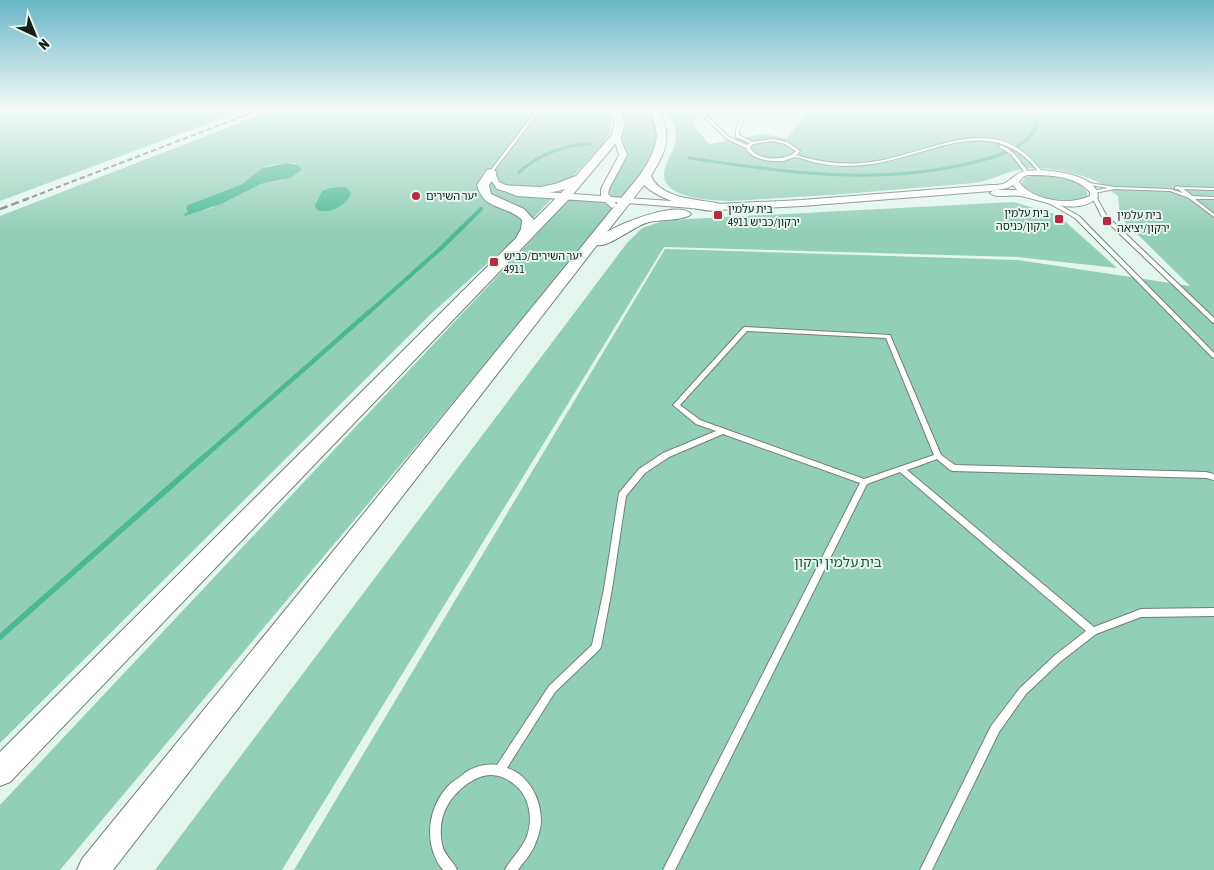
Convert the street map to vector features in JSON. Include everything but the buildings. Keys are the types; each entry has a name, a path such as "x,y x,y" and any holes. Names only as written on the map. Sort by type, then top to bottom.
{"main road":[{"path":"0,772 521,242 565,196 604,151"},
{"path":"93,870 581,258 618,203 645,176 660,151"},
{"path":"491,172 483,185 486,196 519,211 528,220 527,229 521,242"},
{"path":"501,187 528,191 547,190 569,184 584,174"},
{"path":"645,176 648,184 666,194 692,203 717,207"},
{"path":"581,258 597,244 637,220 685,214"}],"street":[{"path":"491,172 492,179 501,187 525,194 565,196 685,214 724,215 989,193 1018,193 1059,203 1082,203 1094,194 1083,183 1061,175 1028,173 1005,186 990,188 802,203 717,207 618,203 604,194 606,184 623,155 622,151"},
{"path":"1016,179 1016,186 1036,197"}],"lane":[{"path":"491,172 507,151"},
{"path":"750,151 767,159 782,159 794,156 834,165 874,163 917,151"},
{"path":"794,156 797,151"},
{"path":"1009,151 1028,173"},
{"path":"1018,151 1024,154 1041,173"},
{"path":"1083,183 1115,188 1170,190 1190,197 1214,198"},
{"path":"1170,190 1178,187 1214,188"},
{"path":"1178,187 1214,216"},
{"path":"1115,188 1094,194 1104,216 1214,321"},
{"path":"1046,200 1077,217 1214,356"},
{"path":"938,456 864,482 698,422 676,405 745,329 888,336 938,456 953,468 1206,475 1214,477"},
{"path":"499,770 552,689 596,647 608,589 622,495 642,471 666,455 723,431"},
{"path":"901,469 1093,631"},
{"path":"669,870 864,482"},
{"path":"926,870 995,729 1023,691 1057,659 1093,631 1141,613 1214,612"},
{"path":"444,868 434,841 437,814 444,798 458,782 474,773 499,770 516,777 526,786 536,810 534,836 525,855 511,870"}],"green space":[{"path":"0,151 135,151 0,201"},
{"path":"168,151 597,151 507,246 433,312 0,743 0,216","holes":["294,163 300,167 283,180 261,184 211,208 196,212 188,211 188,205 242,184 262,168 271,165"]},
{"path":"626,151 652,151 645,168 623,199 611,199 610,184 627,154"},
{"name":"בית עלמין ירקון","path":"673,151 1214,151 1214,870 294,870 665,249 1018,260 1190,286 1120,217 1118,196 1098,182 1059,170 1038,168 1012,171 986,181 974,183 732,201 692,197 673,190 667,184 664,176"},
{"path":"1041,175 1060,177 1073,181 1083,187 1087,192 1087,196 1071,201 1053,200 1035,194 1022,184 1026,177"},
{"path":"570,199 602,202 615,210 60,870 0,870 0,805"},
{"path":"1013,202 1058,215 1117,268 1017,257 664,247 282,870 155,870 627,243 642,228 663,221 688,219"}],"shaded area":[{"path":"287,163 298,165 302,170 290,178 261,184 221,204 185,216 184,214 188,212 186,208 188,205 242,184 262,168"},
{"path":"347,188 351,194 345,202 332,210 317,210 315,206 322,191"}],"waterway":[{"path":"519,172 535,160 556,151"},
{"path":"689,158 795,172 865,175 936,170 987,159 1009,151"},
{"path":"368,313 439,250 481,209"},
{"path":"205,456 369,312"},
{"path":"0,637 206,455"}],"railway":[{"path":"24,200 153,151"},
{"path":"0,209 27,199"}],"place":[{"name":"יער השירים","path":"416,196"},
{"name":"בית עלמין ירקון/כביש 4911","path":"718,215"},
{"name":"בית עלמין ירקון/כניסה","path":"1059,219"},
{"name":"בית עלמין ירקון/יציאה","path":"1107,221"},
{"name":"יער השירים/כביש 4911","path":"494,262"}]}
